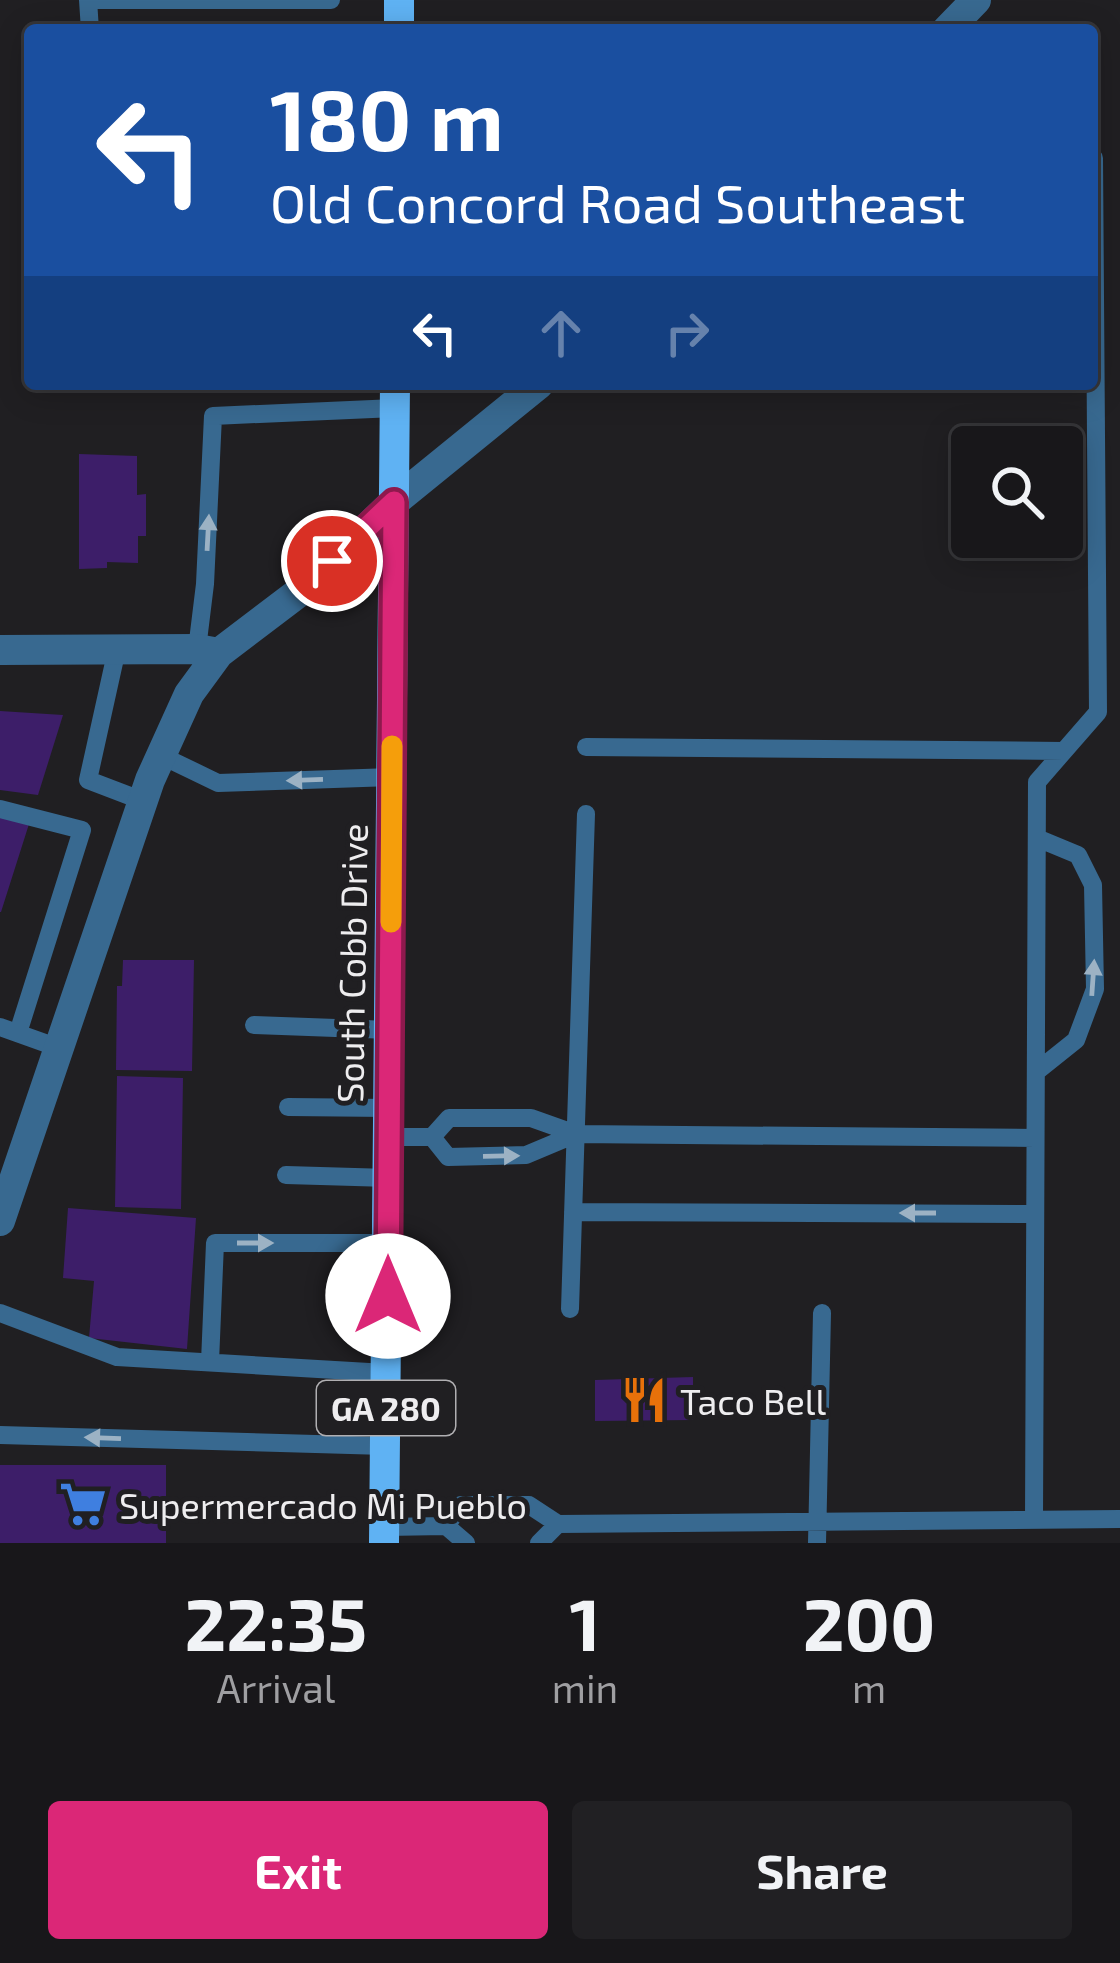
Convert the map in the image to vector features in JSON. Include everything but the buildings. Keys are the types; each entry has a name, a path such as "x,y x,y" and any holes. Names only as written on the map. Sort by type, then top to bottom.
{"main road":[{"name":"South Cobb Drive","path":"384,1535 395,396"}],"street":[{"path":"953,24 976,0"},
{"path":"0,1221 143,801 208,651 302,590 394,502 532,390"},
{"path":"0,650 208,651"}],"lane":[{"path":"90,24 88,0 331,0"},
{"path":"1034,1519 1037,782 1099,712 1096,390"},
{"path":"208,651 205,584 213,416 395,396"},
{"path":"117,649 88,780 143,801"},
{"path":"586,747 1064,751"},
{"path":"160,755 218,783 392,777"},
{"path":"0,809 82,830 9,1030 59,1048"},
{"path":"570,1309 586,814"},
{"path":"1036,838 1078,855 1093,885 1095,989 1076,1040 1036,1072"},
{"path":"254,1025 390,1030"},
{"path":"288,1107 389,1122 432,1137 448,1157 526,1155 576,1134"},
{"path":"432,1137 449,1118 531,1118 576,1134 1035,1138"},
{"path":"286,1175 389,1178"},
{"path":"573,1212 1035,1214"},
{"path":"211,1362 215,1243 388,1243"},
{"path":"0,1313 117,1357 386,1373"},
{"path":"817,1543 822,1313"},
{"path":"0,1435 386,1446"},
{"path":"384,1535 446,1526 461,1505 530,1505 558,1524 1120,1519"},
{"path":"539,1543 558,1524"},
{"path":"446,1526 466,1543"}],"slow traffic":[{"path":"391,922 392,746"}],"place":[{"name":"Taco Bell","path":"644,1400"},
{"name":"Supermercado Mi Pueblo","path":"83,1504"}],"route":[{"path":"332,561 394,502 388,1296"}]}
